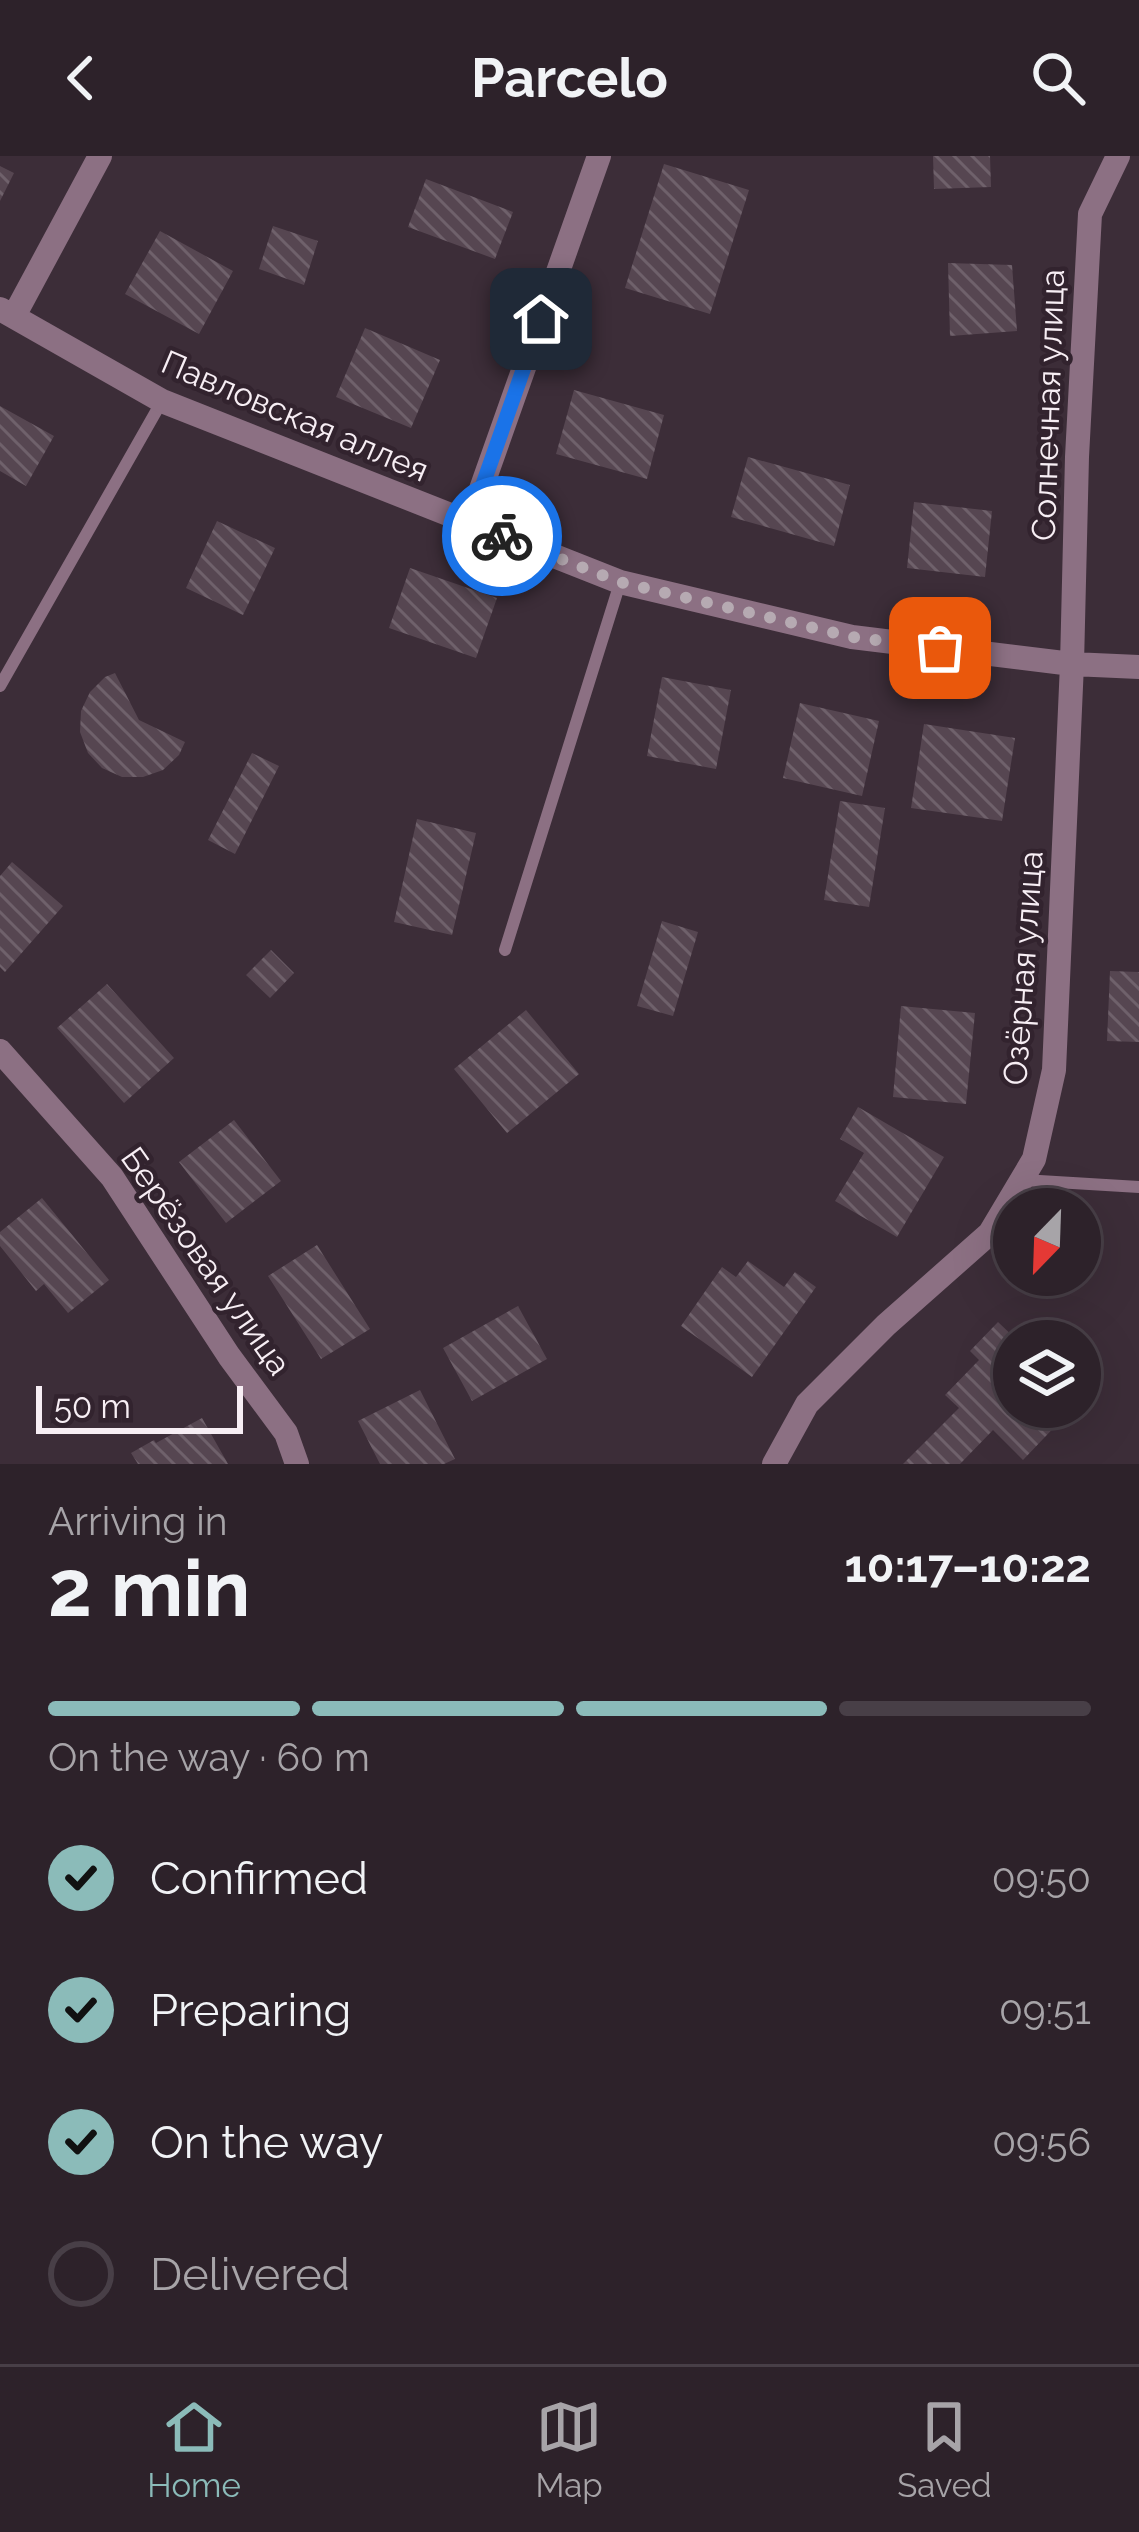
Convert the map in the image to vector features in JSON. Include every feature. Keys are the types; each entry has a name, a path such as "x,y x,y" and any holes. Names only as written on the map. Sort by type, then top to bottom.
{"street":[{"path":"7,313 100,156"},
{"path":"469,524 599,156"},
{"name":"Солнечная улица","path":"1072,664 1090,214 1118,156"},
{"name":"Павловская аллея","path":"7,313 162,401 620,582 852,637 1072,664 1139,667"},
{"name":"Озёрная улица","path":"774,1464 807,1404 886,1325 990,1234 1034,1160 1054,1070 1072,664"},
{"name":"Берёзовая улица","path":"0,1051 112,1177 229,1356 286,1433 297,1464"}],"lane":[{"path":"0,686 162,401"},
{"path":"506,950 620,582"},
{"path":"1022,1180 1139,1187"}],"building":[{"path":"933,156 990,156 991,187 934,189"},
{"path":"664,164 749,190 710,314 625,288"},
{"path":"0,166 14,173 0,201"},
{"path":"426,179 513,212 495,259 408,227"},
{"path":"273,226 318,241 304,285 259,269"},
{"path":"160,231 233,271 199,334 125,294"},
{"path":"948,263 1012,265 1017,331 950,336"},
{"path":"365,328 440,360 411,428 336,397"},
{"path":"574,390 664,415 647,479 556,454"},
{"path":"0,406 54,436 26,486 0,471"},
{"path":"748,457 850,485 834,546 731,517"},
{"path":"914,502 992,511 985,577 907,568"},
{"path":"217,521 275,548 243,615 186,588"},
{"path":"410,568 497,598 476,658 389,628"},
{"path":"115,673 139,720 185,742 163,770 122,777 102,768 88,753 80,732 81,711 90,692"},
{"path":"662,677 731,690 716,769 647,756"},
{"path":"800,703 879,721 862,796 783,778"},
{"path":"924,724 1015,738 1002,821 911,808"},
{"path":"252,753 279,766 235,854 208,840"},
{"path":"840,801 885,808 869,907 824,900"},
{"path":"417,819 476,833 452,935 394,922"},
{"path":"12,862 63,906 5,972 0,967 0,876"},
{"path":"662,921 698,932 673,1016 637,1006"},
{"path":"271,950 294,973 270,998 246,975"},
{"path":"1110,971 1139,972 1139,1042 1107,1041"},
{"path":"107,984 174,1058 124,1103 57,1028"},
{"path":"901,1006 975,1013 966,1104 893,1097"},
{"path":"526,1010 579,1074 507,1133 454,1069"},
{"path":"858,1107 944,1157 897,1237 835,1201 864,1153 840,1139"},
{"path":"234,1120 281,1181 226,1223 179,1162"},
{"path":"42,1198 109,1280 68,1313 44,1284 36,1291 0,1246 0,1232"},
{"path":"317,1245 370,1329 321,1359 268,1276"},
{"path":"748,1261 784,1287 795,1272 816,1287 752,1377 681,1326 722,1267 736,1277"},
{"path":"518,1306 547,1359 472,1401 443,1348"},
{"path":"993,1327 993,1428 1054,1428 1023,1460 993,1430 960,1464 903,1464 959,1408 945,1395 979,1360 970,1351"},
{"path":"420,1390 455,1459 444,1464 380,1464 358,1421"},
{"path":"202,1418 228,1464 138,1464 131,1453 156,1443"}],"way so far":[{"path":"502,536 620,582 852,637 940,648"}],"route":[{"path":"502,536 469,524 541,319"}]}
